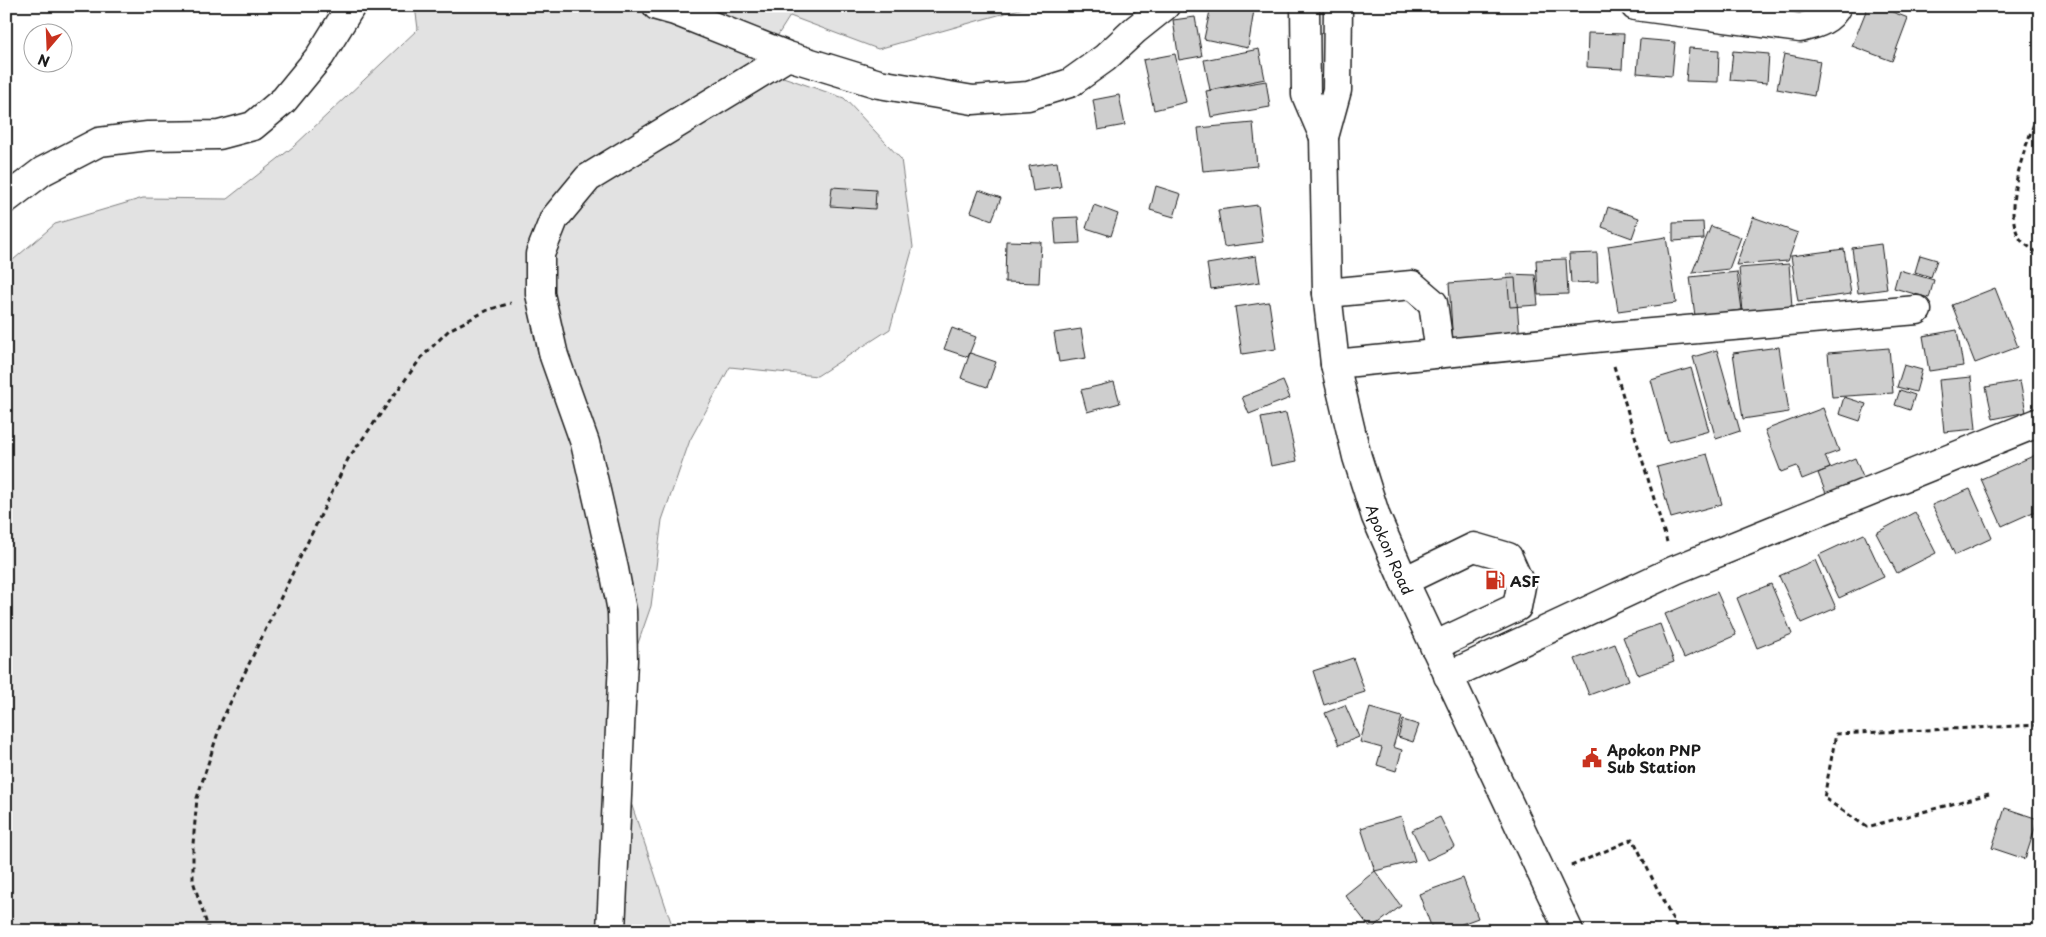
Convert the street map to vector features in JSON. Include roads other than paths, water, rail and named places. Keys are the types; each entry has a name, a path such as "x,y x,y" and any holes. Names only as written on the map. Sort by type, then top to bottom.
{"main road":[{"path":"6,199 43,171 99,142 148,136 219,134 253,126 284,100 320,56 351,6"},
{"path":"670,8 788,56 879,84 973,100 1028,96 1070,83 1104,58 1165,6"},
{"name":"Apokon Road","path":"1305,6 1306,95 1324,137"},
{"name":"Apokon Road","path":"1338,6 1337,90 1324,137 1327,293 1335,364 1357,457 1373,509 1404,580 1569,931"},
{"path":"1635,6 1800,28 1822,22 1838,6"},
{"path":"611,931 623,660 622,612 585,443 554,356 540,294 540,254 554,219 588,178 788,56"},
{"path":"1327,293 1412,285 1433,303 1440,353"},
{"path":"1335,364 1605,337 1917,310"},
{"path":"1448,676 1675,570 2040,422"},
{"path":"1404,580 1474,547 1508,557 1522,586 1517,607 1434,646"}],"place":[{"name":"ASF","path":"1495,580"},
{"name":"Apokon PNP Sub Station","path":"1592,758"}]}
